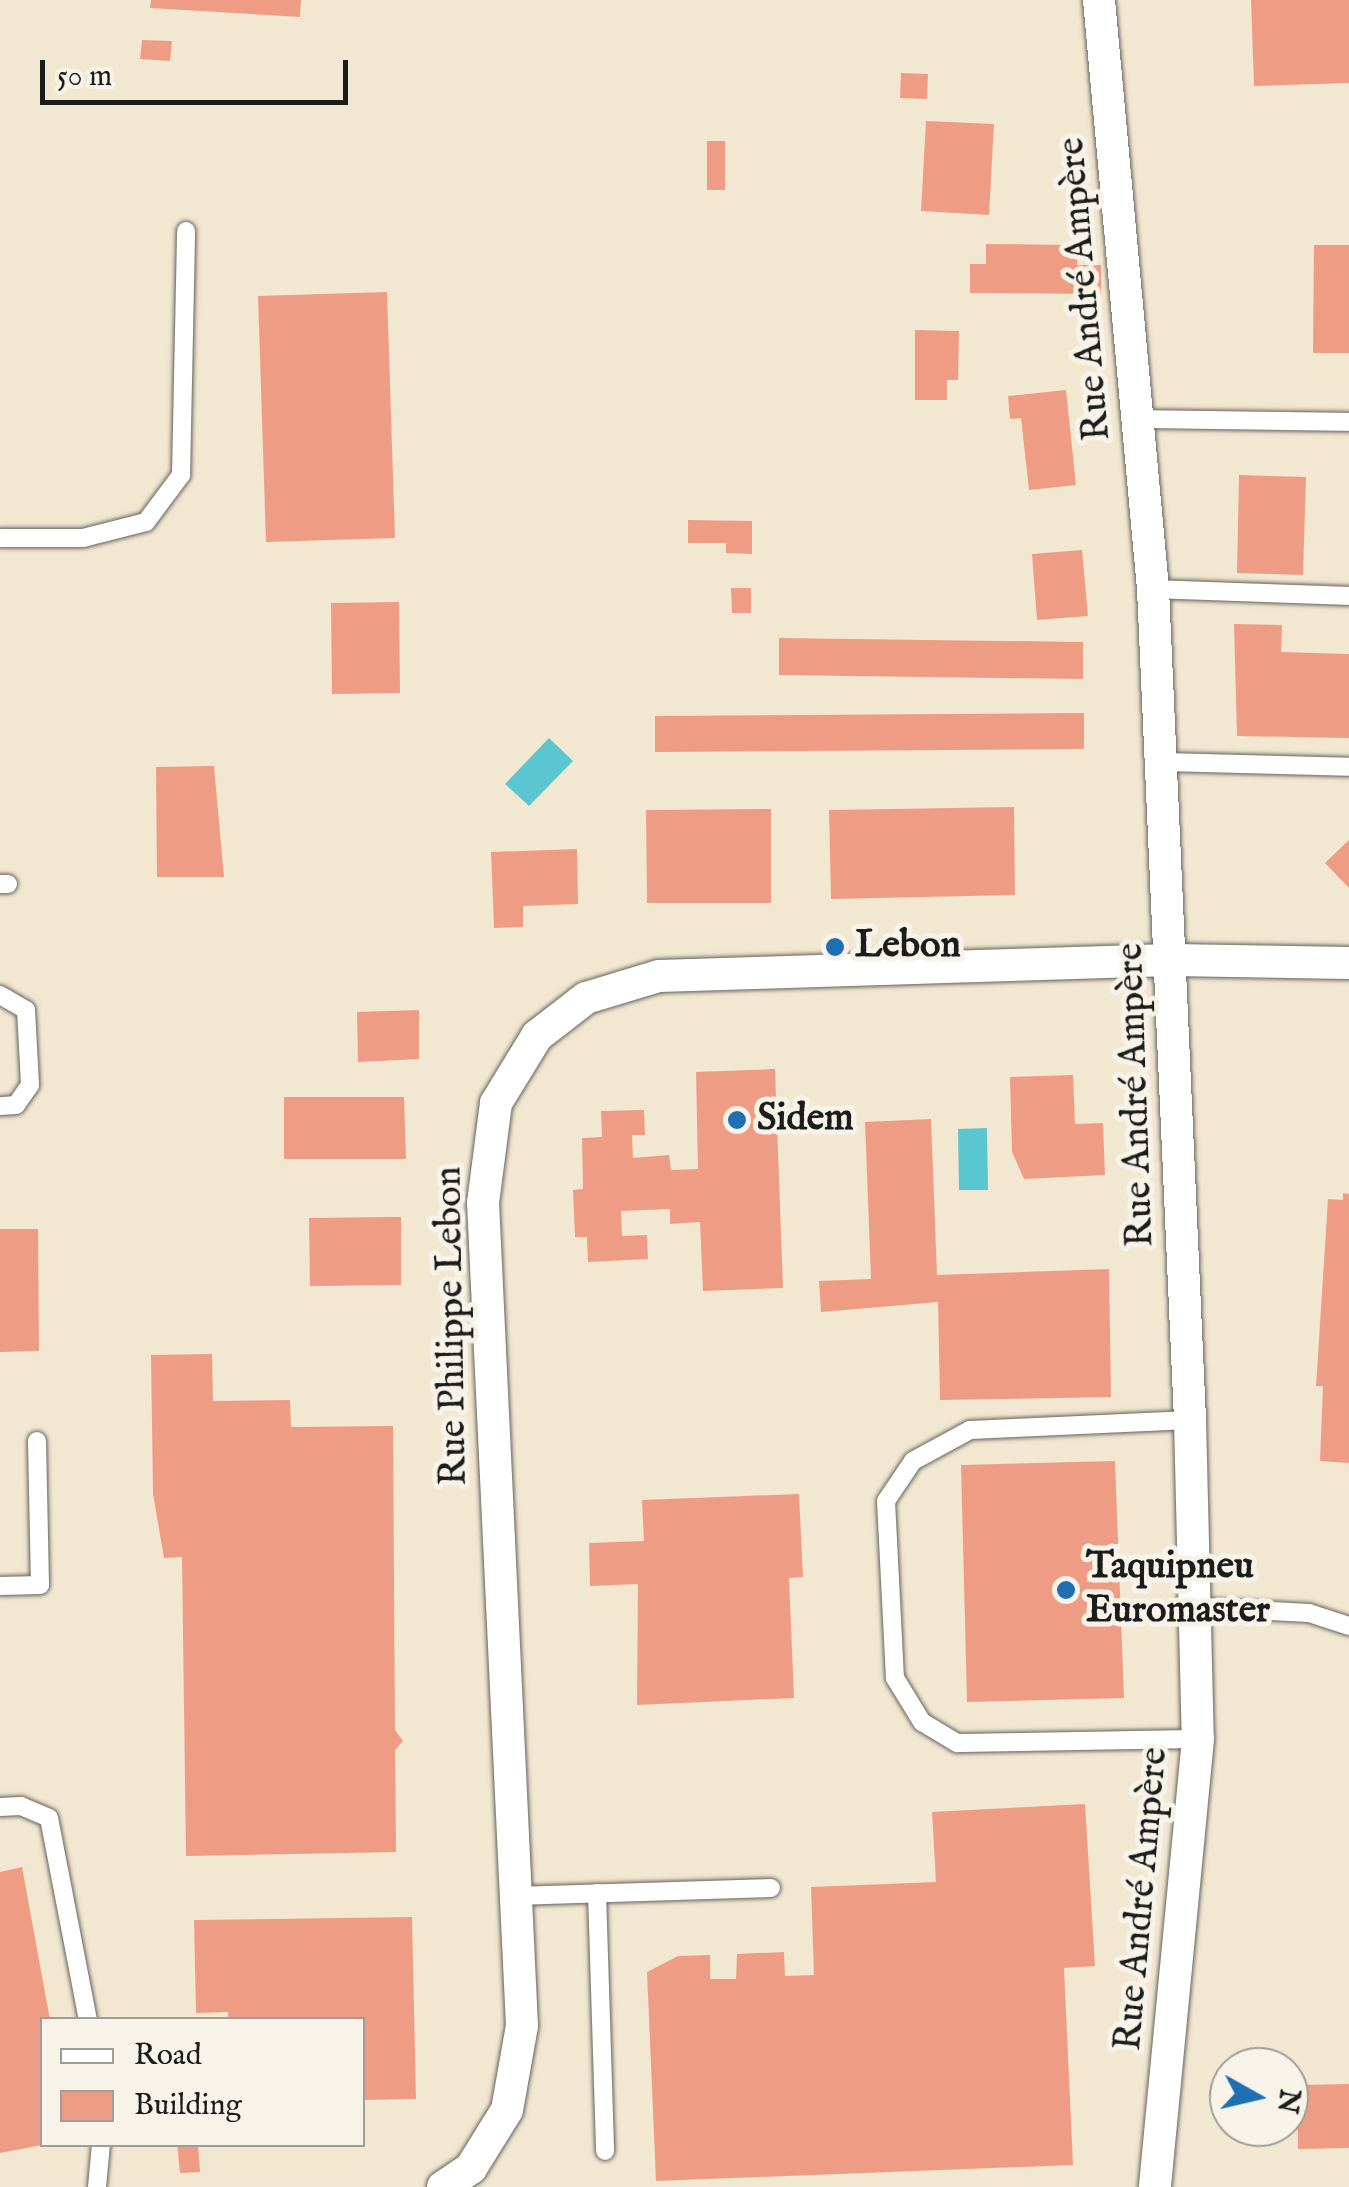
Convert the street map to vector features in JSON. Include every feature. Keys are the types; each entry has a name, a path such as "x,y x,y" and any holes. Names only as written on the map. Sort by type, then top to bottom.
{"street":[{"name":"Rue André Ampère","path":"1100,0 1154,589 1173,960 1195,1607 1198,1739 1155,2187"},
{"name":"Rue Philippe Lebon","path":"442,2187 471,2168 507,2110 522,2026 483,1203 496,1103 537,1036 586,998 659,976 1173,960 1349,963"}],"lane":[{"path":"0,538 84,538 146,522 181,475 186,231"},
{"path":"1138,419 1349,422"},
{"path":"1154,589 1349,596"},
{"path":"1163,762 1349,767"},
{"path":"0,995 26,1010 30,1085 16,1105 0,1106"},
{"path":"1190,1420 970,1430 913,1461 886,1501 895,1678 922,1722 958,1743 1198,1739"},
{"path":"0,1586 40,1585 37,1442"},
{"path":"1195,1607 1308,1613 1349,1626"},
{"path":"0,1807 22,1806 49,1818 87,2017"},
{"path":"515,1896 771,1888"},
{"path":"596,1894 605,2151"},
{"path":"94,2187 101,2147"}],"water":[{"path":"549,738 573,761 529,806 505,784"},
{"path":"987,1128 988,1190 959,1190 958,1129"}],"building":[{"path":"151,0 301,0 300,17 150,8"},
{"path":"1251,0 1349,0 1349,83 1254,86"},
{"path":"142,40 172,41 170,61 140,59"},
{"path":"901,73 928,74 927,99 900,98"},
{"path":"926,121 994,124 989,215 921,211"},
{"path":"707,141 725,141 725,190 707,190"},
{"path":"986,244 1078,245 1077,265 1101,265 1101,294 970,293 970,264 986,264"},
{"path":"1314,245 1349,245 1349,353 1313,353"},
{"path":"387,292 395,538 266,542 258,296"},
{"path":"915,330 959,331 958,380 947,380 947,400 915,400"},
{"path":"1066,390 1076,485 1029,490 1021,418 1010,419 1008,396"},
{"path":"1239,475 1306,477 1303,575 1237,573"},
{"path":"688,520 752,521 752,554 726,553 726,543 688,543"},
{"path":"1082,550 1088,616 1037,620 1032,554"},
{"path":"731,588 751,588 751,613 732,613"},
{"path":"399,602 400,693 332,694 331,603"},
{"path":"1234,624 1282,625 1281,652 1349,654 1349,738 1237,736"},
{"path":"779,638 1083,642 1083,679 779,675"},
{"path":"1084,713 1084,749 655,752 655,716"},
{"path":"214,766 224,877 157,877 156,767"},
{"path":"1014,807 1015,895 831,899 829,810"},
{"path":"771,809 771,903 647,903 646,810"},
{"path":"1349,840 1349,888 1325,863"},
{"path":"577,849 578,904 523,906 523,927 494,928 491,852"},
{"path":"419,1010 419,1059 358,1062 357,1012"},
{"path":"775,1069 783,1288 703,1291 700,1222 670,1224 670,1209 621,1211 622,1236 647,1235 648,1259 588,1262 587,1237 575,1237 573,1190 583,1189 582,1138 602,1137 601,1111 644,1110 645,1135 632,1135 633,1158 669,1155 671,1170 698,1169 696,1072"},
{"path":"1073,1075 1075,1124 1103,1123 1105,1175 1024,1179 1012,1152 1010,1077"},
{"path":"284,1097 404,1097 406,1159 284,1159"},
{"path":"931,1119 937,1275 1109,1269 1111,1397 940,1400 938,1302 821,1312 819,1281 871,1279 865,1122"},
{"path":"1343,1193 1349,1194 1349,1463 1320,1461 1323,1386 1316,1386 1328,1199 1343,1200"},
{"path":"401,1217 401,1285 310,1286 309,1218"},
{"path":"0,1229 38,1229 39,1351 0,1352"},
{"path":"212,1354 213,1401 290,1400 291,1427 393,1426 395,1730 403,1741 395,1750 396,1852 186,1856 182,1557 164,1558 153,1494 151,1355"},
{"path":"1115,1461 1124,1698 967,1702 961,1465"},
{"path":"799,1494 803,1577 789,1578 794,1698 637,1705 638,1584 590,1586 589,1543 644,1541 642,1500"},
{"path":"1085,1804 1095,1966 1064,1968 1073,2165 656,2181 647,1972 678,1956 710,1955 710,1979 736,1979 737,1954 784,1952 785,1976 814,1975 811,1887 936,1882 932,1812"},
{"path":"22,1867 49,2017 40,2017 40,2145 0,2153 0,1872"},
{"path":"412,1917 416,2099 365,2100 365,2017 228,2017 228,2012 196,2013 194,1920"},
{"path":"1349,2084 1349,2148 1298,2149 1309,2147 1309,2085"},
{"path":"177,2147 198,2147 200,2172 180,2173"}],"place":[{"name":"Lebon","path":"835,947"},
{"name":"Sidem","path":"737,1120"},
{"name":"Taquipneu Euromaster","path":"1066,1590"}]}
